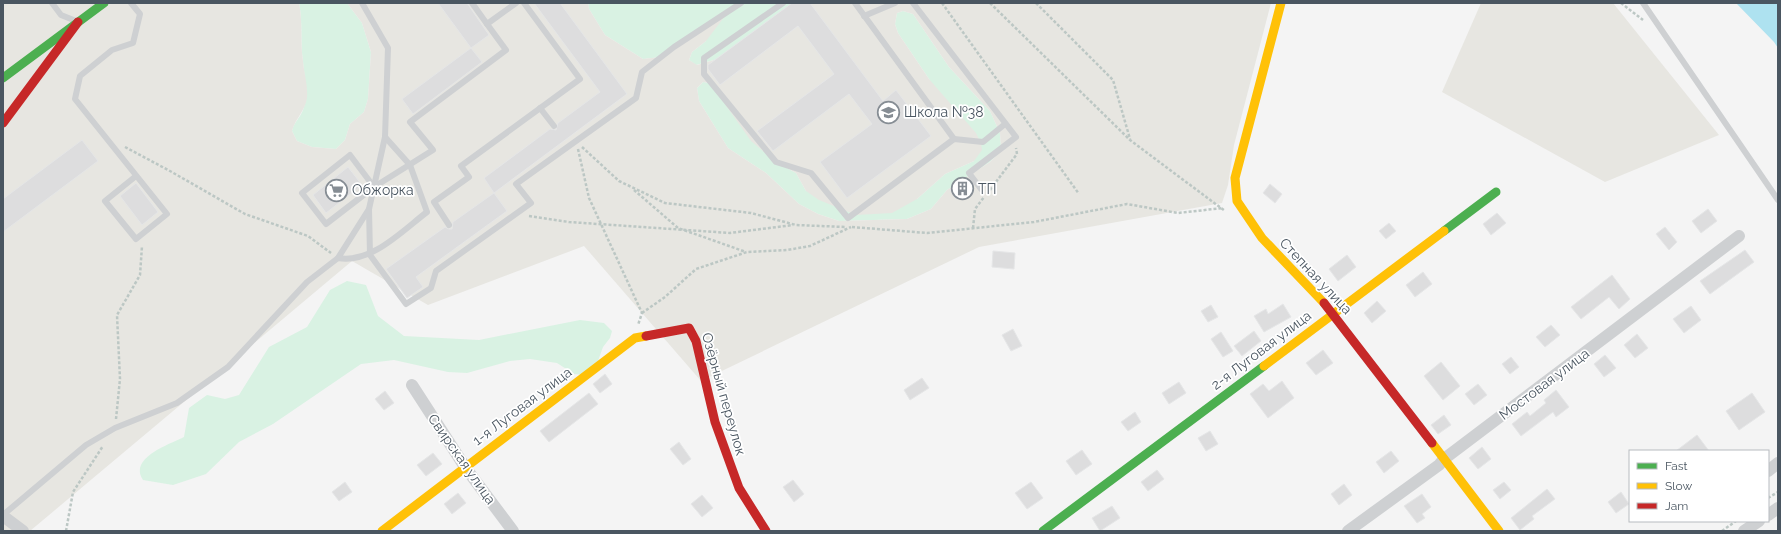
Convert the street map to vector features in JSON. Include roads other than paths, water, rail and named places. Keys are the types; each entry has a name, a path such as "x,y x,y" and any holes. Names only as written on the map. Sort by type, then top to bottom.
{"street":[{"path":"3,78 104,3"},
{"name":"Степная улица","path":"1281,3 1235,178 1237,201 1262,238 1333,313 1499,531"},
{"path":"3,123 78,22"},
{"name":"2-я Луговая улица","path":"1043,531 1496,192"},
{"name":"Мостовая улица","path":"1348,531 1439,465 1444,459 1739,236"},
{"name":"1-я Луговая улица","path":"382,531 635,338 665,334 689,328"},
{"name":"Озёрный переулок","path":"689,328 696,341 714,422 739,488 766,531"},
{"name":"Свирская улица","path":"412,385 464,467 513,531"},
{"path":"1769,470 1778,463"},
{"path":"1769,513 1778,508"},
{"path":"3,515 22,531"},
{"path":"1744,531 1758,522"}],"lane":[{"path":"52,3 61,15 78,22"},
{"path":"131,3 140,14 133,43 112,50 80,76 75,100 167,214 136,239 105,201 136,176"},
{"path":"362,3 388,48 385,137 369,209 370,254 406,304 431,288 436,271 531,203 516,184 636,98 642,72 674,47 741,3"},
{"path":"374,187 350,155 302,193 326,224 374,187 433,150 410,122 506,50 472,3"},
{"path":"487,24 516,3"},
{"path":"449,225 434,202 469,177 461,166 580,79 524,3"},
{"path":"783,3 704,58 704,74 776,162 811,173 848,218 954,139 983,142 1005,124"},
{"path":"855,3 954,139"},
{"path":"864,16 895,3"},
{"path":"913,3 1016,137 969,173 981,189"},
{"path":"1643,3 1778,200"},
{"path":"540,108 554,126"},
{"path":"338,258 349,260 370,254 427,212 410,165 385,137"},
{"path":"565,140 570,145"},
{"path":"3,515 86,445 115,428 178,403 228,367 307,282 338,258 369,209"},
{"path":"463,243 468,248"}],"water":[{"path":"1736,3 1778,3 1778,48 1774,42"}],"place":[{"name":"Школа №38","path":"888,112"},
{"name":"ТП","path":"962,189"},
{"name":"Обжорка","path":"337,190"}]}
